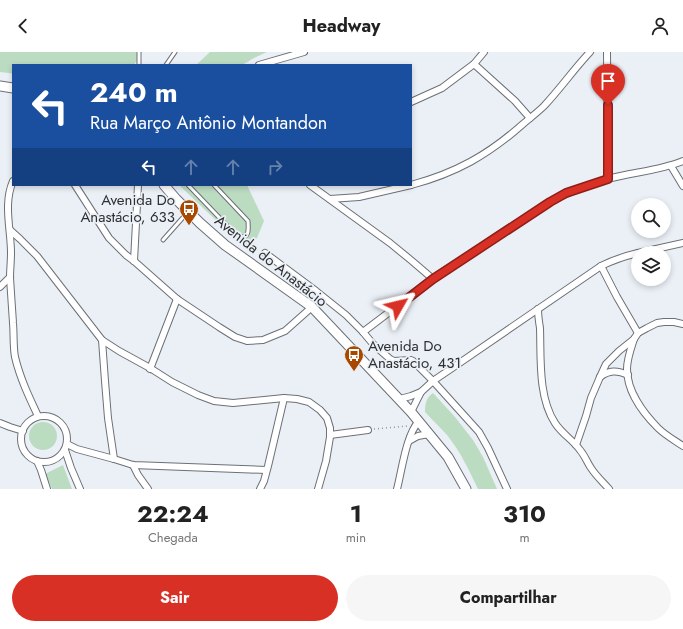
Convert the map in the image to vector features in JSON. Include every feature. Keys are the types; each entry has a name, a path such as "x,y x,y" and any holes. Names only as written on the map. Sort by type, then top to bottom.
{"main road":[{"path":"0,86 12,88"},
{"name":"Avenida do Anastácio","path":"165,186 200,223 225,245 312,307 400,399 411,412 417,424 429,434 448,457 466,489"}],"street":[{"path":"262,64 304,52"},
{"path":"412,102 442,88 474,64 484,52"},
{"path":"412,185 448,173 484,155 543,107 590,52"},
{"path":"607,52 608,179"},
{"path":"474,64 515,101 530,118"},
{"path":"363,332 433,279 566,193 608,179 671,166 683,161"},
{"path":"671,166 683,186"},
{"path":"12,183 9,196 8,215 10,230 10,278 15,355 19,374 38,416"},
{"path":"76,186 109,238 126,255 134,260 178,300 235,337 247,341 263,340 285,331 312,307"},
{"path":"134,260 140,186"},
{"path":"311,186 390,243 433,279"},
{"path":"330,199 359,197 407,186"},
{"path":"0,215 8,215"},
{"path":"10,230 37,256 102,340 119,352 192,392 214,401 233,403 284,398 297,399 309,402 320,410 327,418 330,428 330,435 326,461 318,489"},
{"path":"670,246 683,243"},
{"name":"Avenida do Anastácio","path":"265,253 346,315 373,344 390,359 394,361 411,360 434,381 479,432 507,489"},
{"path":"400,399 421,392 434,381 601,266 631,255"},
{"path":"601,266 636,336 628,358 627,368 628,379 635,397 642,410 658,428 683,446"},
{"path":"0,287 10,278"},
{"path":"150,369 178,300"},
{"path":"538,310 541,373 545,400 555,423 561,431 576,444 591,468 609,489"},
{"path":"576,444 582,431 591,398 606,364 636,336 656,323 674,322 683,324"},
{"path":"102,340 108,418 114,459"},
{"path":"600,377 611,371 628,375"},
{"path":"411,412 421,392"},
{"path":"260,489 264,481 284,398"},
{"path":"66,447 57,458 48,462 37,461 29,456 24,449 21,440 22,431 26,424 38,416 48,416 57,419 64,426 67,435 66,447 80,489"},
{"path":"0,423 22,431"},
{"path":"398,489 409,441 417,424"},
{"path":"330,435 368,430"},
{"path":"409,441 418,436 429,434"},
{"path":"66,447 132,465 266,470"},
{"path":"37,461 42,470 47,489"},
{"path":"132,465 148,489"}],"lane":[{"path":"139,52 139,64"},
{"path":"167,64 175,52"},
{"path":"189,186 237,236 244,237 249,228 248,220 215,186"},
{"path":"163,240 188,211"}],"path":[{"path":"368,430 417,424"}],"green space":[{"path":"0,52 142,52 135,64 12,64 12,74 0,72"},
{"path":"210,52 267,52 244,64 197,64"},
{"path":"180,186 247,186 264,221 257,238 244,247"},
{"path":"433,393 473,440 483,457 497,489 478,489 452,441 425,412 427,399"},
{"path":"43,422 53,426 57,436 53,446 43,450 33,446 29,436 33,426"},
{"path":"63,465 72,489 52,489 45,474"}],"place":[{"name":"Avenida Do Anastácio, 633","path":"189,226"},
{"name":"Avenida Do Anastácio, 431","path":"354,372"}],"route":[{"path":"398,306 433,279 550,202 566,193 608,179 608,105"}]}
